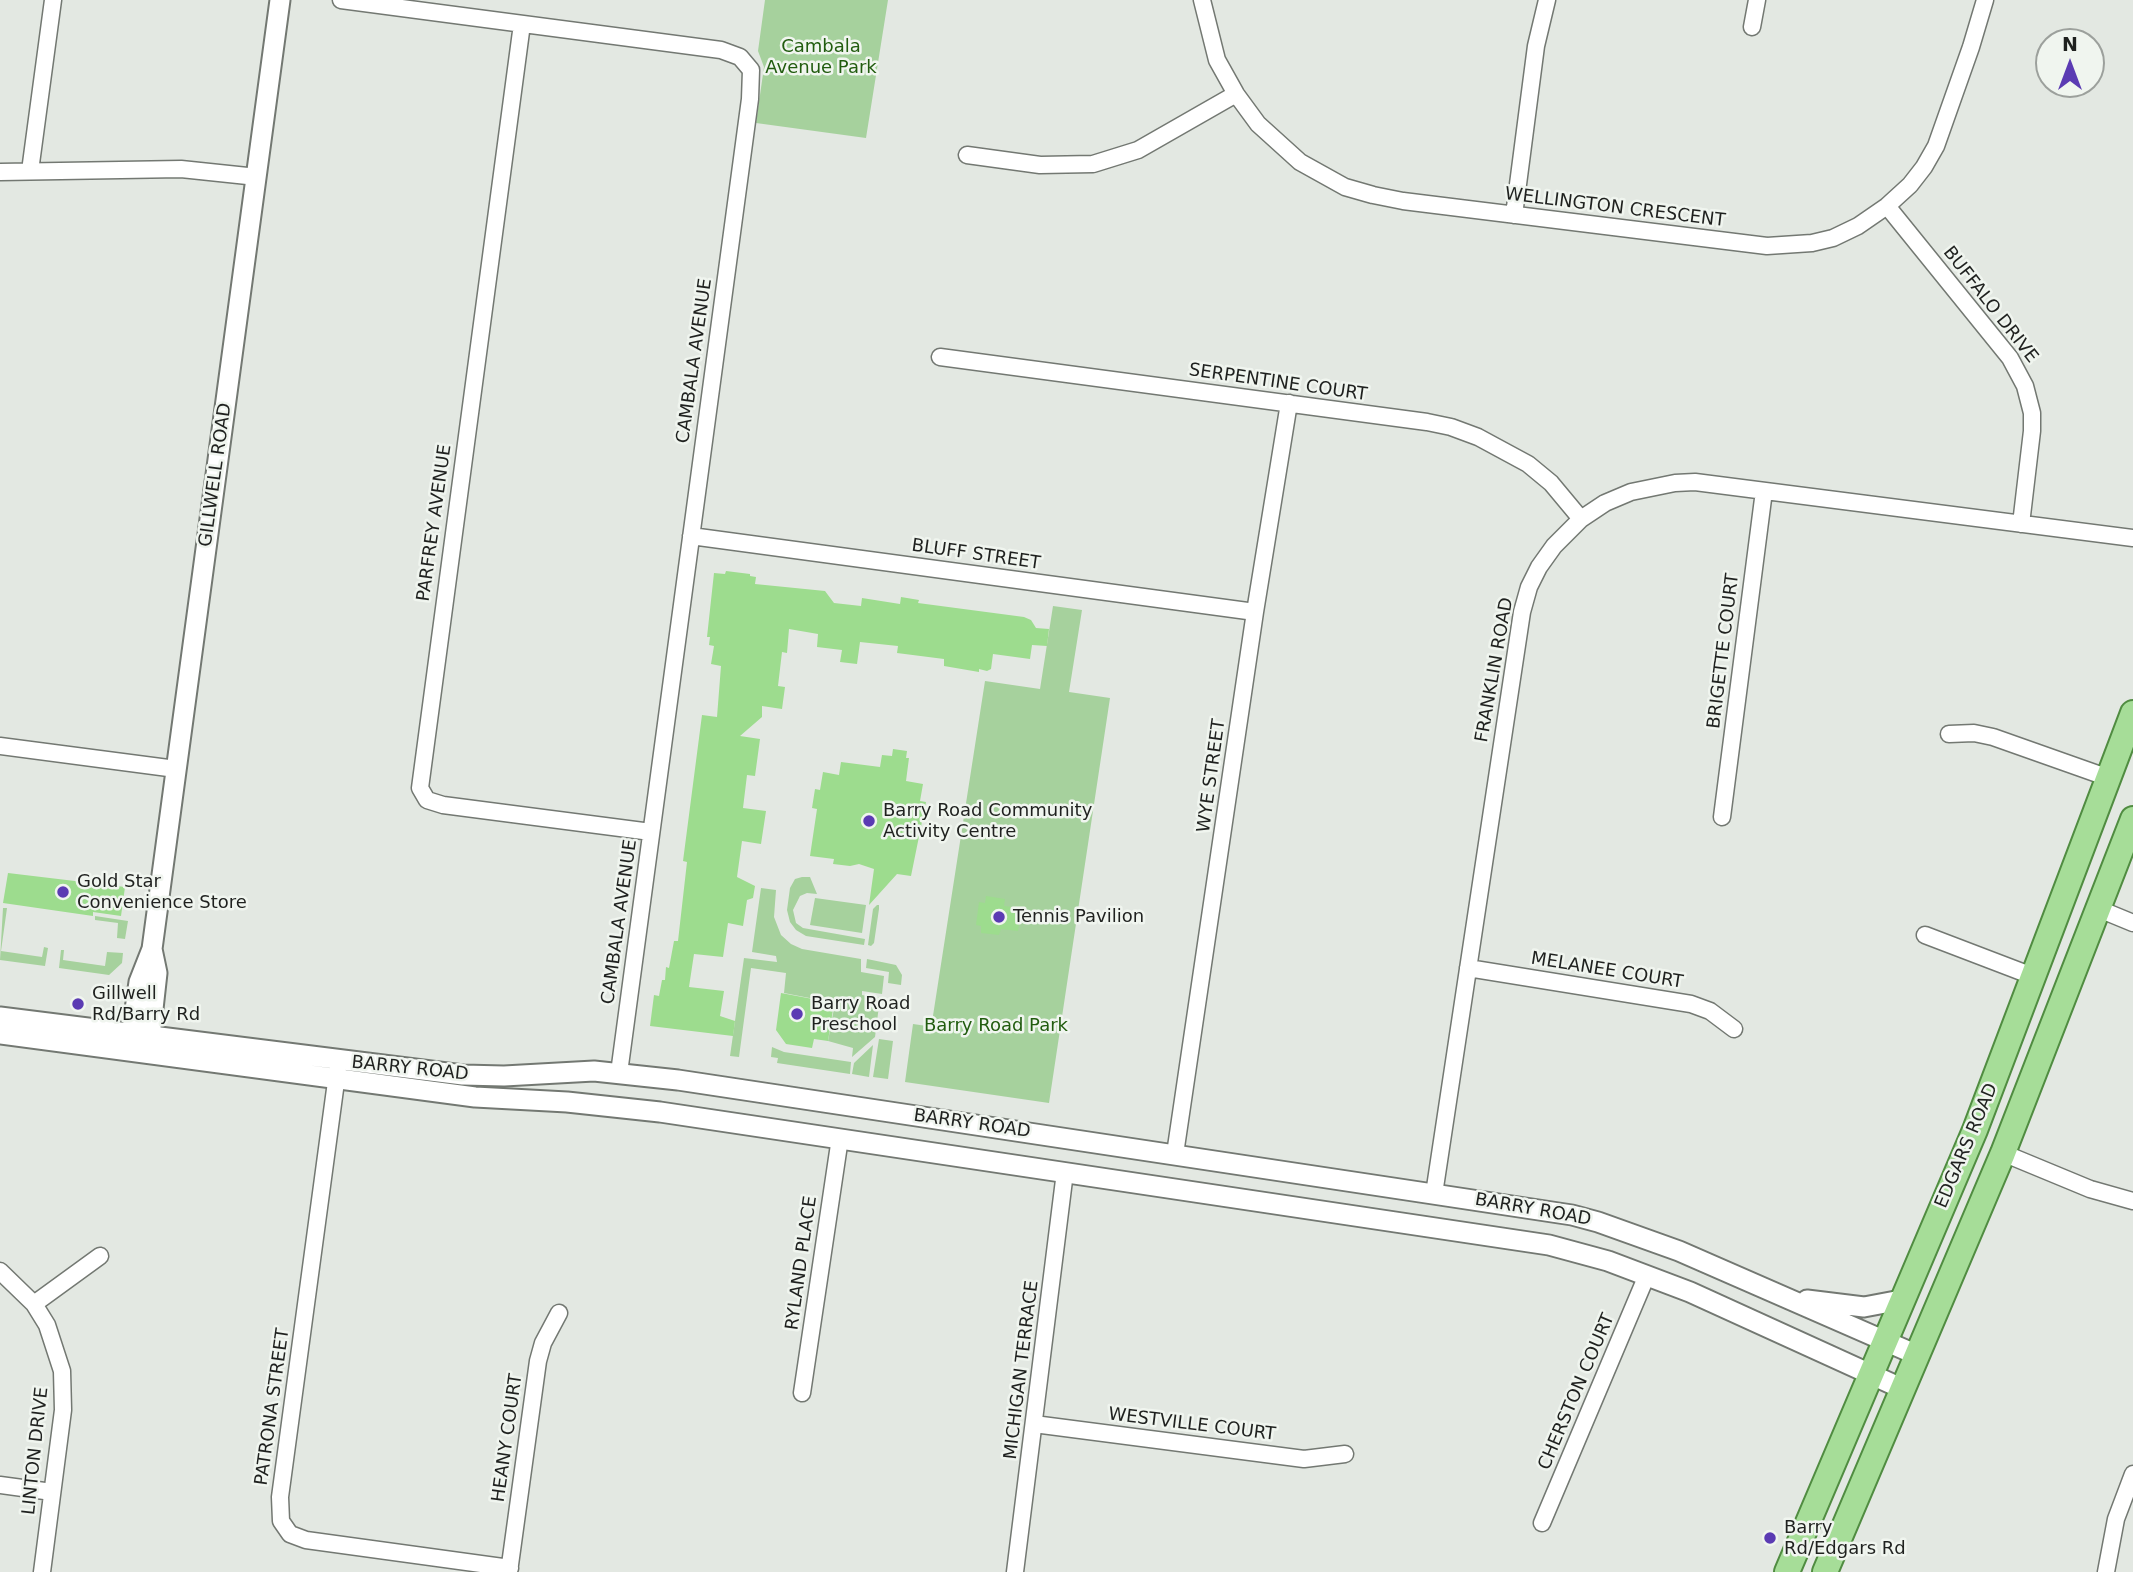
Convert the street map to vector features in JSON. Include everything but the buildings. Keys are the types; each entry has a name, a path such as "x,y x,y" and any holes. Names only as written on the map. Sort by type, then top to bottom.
{"main road":[{"name":"EDGARS ROAD","path":"1787,1572 1975,1130 2133,713"},
{"name":"EDGARS ROAD","path":"1825,1572 2003,1153 2133,819"}],"street":[{"path":"30,171 53,0"},
{"name":"GILLWELL ROAD","path":"140,1044 157,973 152,949 280,0"},
{"name":"CAMBALA AVENUE","path":"341,0 721,50 740,57 751,70 750,99 619,1073"},
{"name":"WELLINGTON CRESCENT","path":"1202,0 1217,60 1236,94 1258,124 1282,148 1323,176 1345,187 1403,201 1740,244 1788,246 1833,238 1858,226 1887,206 1910,185 1936,146 1972,47 1985,0"},
{"path":"1514,215 1536,46 1548,0"},
{"path":"1752,27 1757,0"},
{"name":"PARFREY AVENUE","path":"522,24 420,788 427,800 443,805 651,832"},
{"path":"967,155 1040,165 1093,164 1138,150 1236,94"},
{"path":"0,172 181,169 257,177"},
{"name":"BUFFALO DRIVE","path":"1887,206 2010,358 2025,386 2032,413 2032,431 2021,524"},
{"name":"SERPENTINE COURT","path":"940,357 1451,427 1506,450 1544,477 1565,497 1581,519"},
{"name":"WYE STREET","path":"1175,1154 1255,612 1289,403"},
{"name":"FRANKLIN ROAD","path":"1434,1194 1522,612 1529,587 1539,567 1554,546 1581,519 1605,503 1631,492 1695,482 2133,538"},
{"name":"BRIGETTE COURT","path":"1722,817 1764,491"},
{"name":"BLUFF STREET","path":"691,536 1255,612"},
{"path":"1949,734 1974,733 1993,737 2109,778"},
{"path":"0,746 176,769"},
{"path":"2099,909 2133,923"},
{"path":"1925,935 2035,977"},
{"name":"MELANEE COURT","path":"1468,968 1690,1004 1710,1011 1734,1029"},
{"name":"BARRY ROAD","path":"0,1017 140,1044"},
{"name":"BARRY ROAD","path":"0,1034 140,1044 338,1070 475,1097 616,1107 840,1138 1581,1252 1690,1292 1903,1389"},
{"name":"BARRY ROAD","path":"338,1070 463,1076 619,1073 1572,1215 1690,1255 1917,1355"},
{"name":"PATRONA STREET","path":"338,1070 280,1497 281,1521 290,1534 306,1540 510,1570"},
{"path":"616,1107 619,1073"},
{"name":"RYLAND PLACE","path":"802,1393 840,1138"},
{"path":"2003,1153 2090,1189 2133,1200"},
{"name":"MICHIGAN TERRACE","path":"1015,1572 1065,1172"},
{"path":"1429,1227 1434,1194"},
{"path":"34,1304 100,1256"},
{"name":"LINTON DRIVE","path":"0,1271 34,1304 47,1325 62,1371 63,1410 42,1572"},
{"name":"CHERSTON COURT","path":"1542,1523 1647,1275"},
{"path":"1781,1296 1864,1307 1901,1300"},
{"name":"HEANY COURT","path":"510,1570 538,1362 543,1343 559,1313"},
{"name":"WESTVILLE COURT","path":"1034,1424 1304,1459 1345,1454"},
{"path":"2106,1572 2116,1519 2133,1474"},
{"path":"0,1485 52,1492"}],"green space":[{"name":"Cambala Avenue Park","path":"765,0 888,0 866,138 756,123 764,67 758,51"},
{"name":"Barry Road Park","path":"1053,606 1082,610 1069,692 1110,698 1049,1103 905,1082 913,1024 927,1026 930,1035 985,681 1040,689"},
{"path":"810,877 817,894 807,893 800,896 793,910 796,923 803,928 865,939 864,945 806,936 796,930 790,922 787,910 790,888 795,879"},
{"path":"761,888 776,890 774,917 781,935 791,944 802,949 861,959 861,972 884,976 882,994 862,991 862,995 880,998 875,1037 852,1057 853,1048 828,1041 835,1003 784,993 786,973 751,968 739,1057 730,1056 744,958 777,962 776,956 752,952"},
{"path":"815,898 866,905 862,933 810,925"},
{"path":"877,905 879,909 874,943 871,946 868,945 873,909"},
{"path":"3,908 7,908 1,951 42,957 44,947 48,948 45,966 0,960"},
{"path":"95,916 128,921 125,939 117,938 118,923 95,920"},
{"path":"61,950 64,950 63,960 105,966 107,952 123,953 122,963 109,975 59,968"},
{"path":"867,959 896,965 902,975 901,985 888,983 889,972 866,968"},
{"path":"879,1039 893,1041 888,1079 873,1077"},
{"path":"873,1045 869,1077 852,1074 854,1063"},
{"path":"772,1047 784,1052 851,1062 850,1074 777,1063 778,1058 771,1057"}],"place":[{"name":"Barry Road Community Activity Centre","path":"869,821"},
{"name":"Gold Star Convenience Store","path":"63,892"},
{"name":"Tennis Pavilion","path":"999,917"},
{"name":"Gillwell Rd/Barry Rd","path":"78,1004"},
{"name":"Barry Road Preschool","path":"797,1014"},
{"name":"Barry Rd/Edgars Rd","path":"1770,1538"}]}
